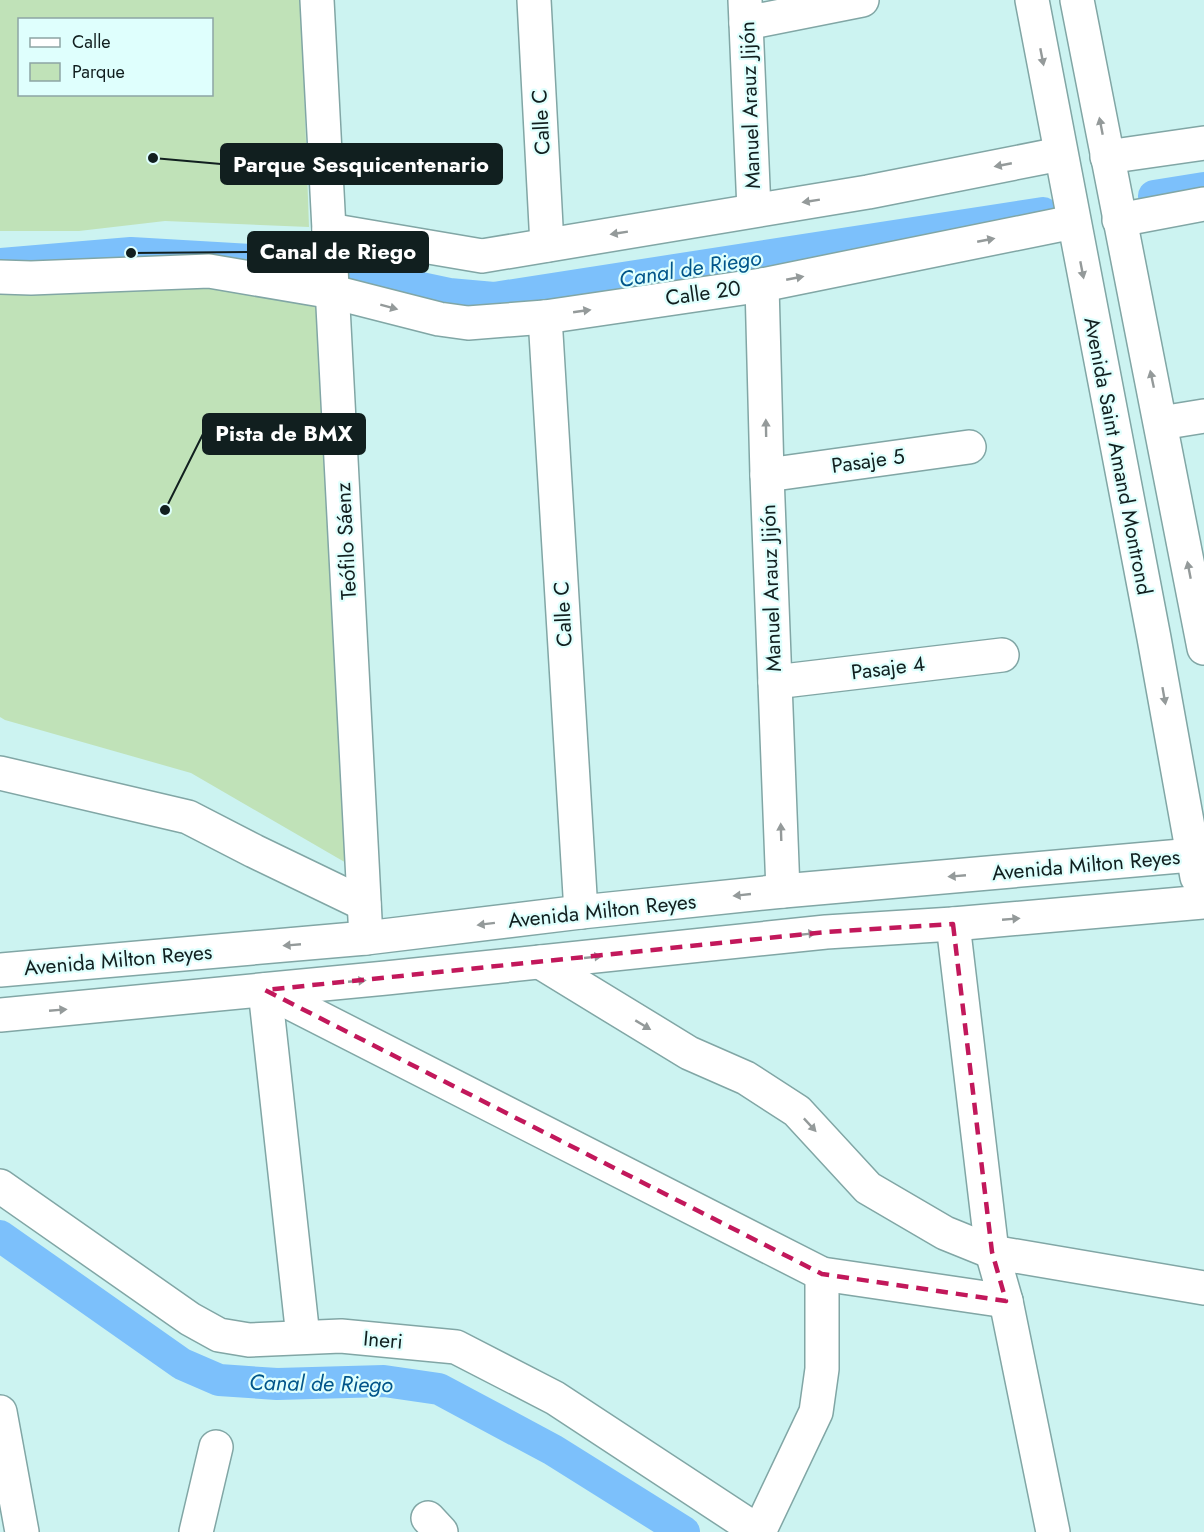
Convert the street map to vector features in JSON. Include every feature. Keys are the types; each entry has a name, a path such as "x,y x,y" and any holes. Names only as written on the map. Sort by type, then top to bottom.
{"street":[{"name":"Teófilo Sáenz","path":"317,0 366,938"},
{"name":"Calle C","path":"534,0 547,245"},
{"path":"746,11 862,0"},
{"name":"Avenida Saint Amand Montrond","path":"1032,0 1149,615 1199,855 1203,906"},
{"path":"1077,0 1203,637"},
{"name":"Manuel Arauz Jijón","path":"746,11 754,210"},
{"path":"1107,157 1204,143"},
{"path":"329,230 482,256 868,192 1060,154"},
{"path":"1119,220 1204,204"},
{"name":"Calle 20","path":"0,277 31,278 209,271 333,292 439,320 468,323 545,317 762,285 1073,222"},
{"name":"Manuel Arauz Jijón","path":"762,285 783,891"},
{"name":"Calle C","path":"545,317 581,912"},
{"path":"1161,423 1204,416"},
{"name":"Pasaje 5","path":"767,475 969,447"},
{"name":"Pasaje 4","path":"775,682 1002,655"},
{"path":"0,774 188,817 364,904"},
{"name":"Avenida Milton Reyes","path":"0,970 366,938 783,891 1199,855"},
{"name":"Avenida Milton Reyes","path":"0,1015 826,932 1203,906"},
{"path":"953,924 992,1252 1006,1301 1053,1532"},
{"path":"540,962 689,1053 747,1078 797,1112 868,1188 945,1233 992,1252 1204,1288"},
{"path":"265,990 822,1274 1006,1301"},
{"path":"265,990 303,1337"},
{"name":"Ineri","path":"0,1186 190,1318 219,1335 249,1340 341,1336 456,1347 555,1398 759,1532"},
{"path":"759,1532 816,1412 822,1369 822,1274"},
{"path":"0,1412 22,1532"},
{"path":"196,1532 216,1447"},
{"path":"425,1532 428,1518 441,1532"}],"highlighted area":[{"path":"953,924 992,1252 1006,1301 822,1274 265,990 826,932"}],"green space":[{"path":"0,0 301,0 309,227 165,221 79,231 0,231"},
{"path":"206,283 320,303 348,864 191,773 0,717 0,285"}],"waterway":[{"name":"Canal de Riego","path":"1154,196 1204,188"},
{"name":"Canal de Riego","path":"336,270 449,294 494,298 1043,213"},
{"name":"Canal de Riego","path":"0,264 131,253 284,262"},
{"name":"Canal de Riego","path":"0,1236 182,1364 219,1380 277,1384 384,1381 439,1389 553,1450 684,1532"}],"place":[{"name":"Parque Sesquicentenario","path":"153,158"},
{"name":"Canal de Riego","path":"131,253"},
{"name":"Pista de BMX","path":"165,510"}]}
